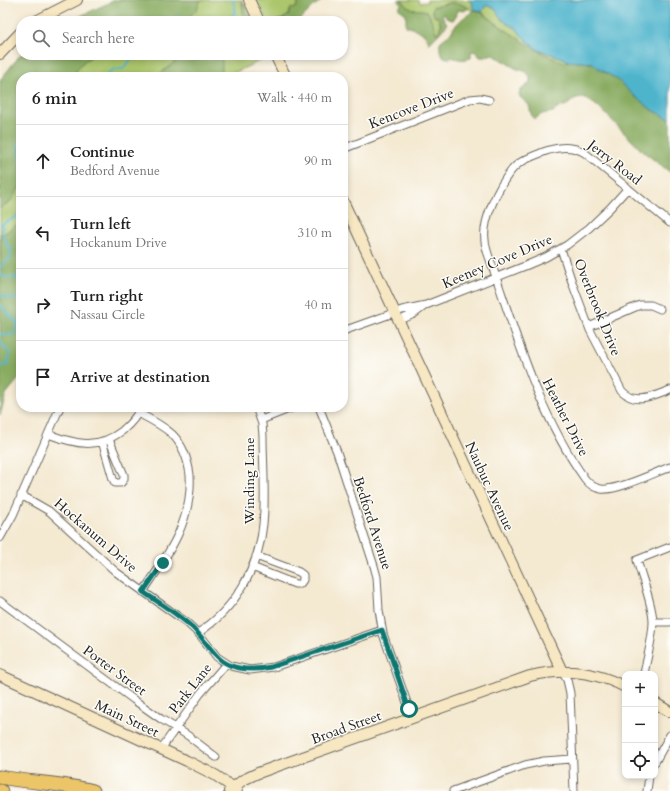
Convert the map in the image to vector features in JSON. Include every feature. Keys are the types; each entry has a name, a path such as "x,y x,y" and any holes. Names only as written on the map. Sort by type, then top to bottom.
{"highway":[{"path":"0,777 24,782 72,787 93,791"}],"main road":[{"path":"46,16 77,0"},
{"path":"249,0 257,16"},
{"path":"0,54 16,37"},
{"path":"278,60 284,72"},
{"name":"Naubuc Avenue","path":"348,213 562,671"},
{"name":"Broad Street","path":"233,790 242,780 258,773 544,672 562,671 596,675 622,686"},
{"name":"Main Street","path":"0,675 201,768 233,790"},
{"path":"658,705 670,712"}],"street":[{"name":"Kencove Drive","path":"348,147 470,99 480,98 489,100"},
{"name":"Jerry Road","path":"496,278 486,247 485,234 486,223 504,180 512,170 522,162 553,149 564,147 573,148 585,153 670,223"},
{"name":"Keeney Cove Drive","path":"348,331 396,317 414,314 426,305 538,261 561,249 578,237 596,222 628,188"},
{"name":"Overbrook Drive","path":"561,249 589,327 618,386 626,395 642,400 670,390"},
{"name":"Heather Drive","path":"496,278 539,395 560,437 586,481 597,488 611,489 670,467"},
{"path":"589,327 640,305 649,305 660,309"},
{"path":"0,538 22,494 58,412"},
{"path":"48,434 64,440 89,444 105,440 127,426 138,412"},
{"path":"142,412 176,438 186,456 190,479 188,504 180,530 169,553 143,592"},
{"name":"Winding Lane","path":"198,634 215,621 229,605 240,590 252,568 256,556 262,533 264,516 263,436 261,420 258,412"},
{"path":"261,420 281,412"},
{"name":"Bedford Avenue","path":"321,412 337,452 374,566 377,577 382,630 412,718"},
{"path":"105,440 124,475 124,479 121,483 117,483 113,479 105,440"},
{"name":"Hockanum Drive","path":"22,494 49,511 108,565 175,614 198,634 217,657 226,664 236,668 247,670 274,667 382,630"},
{"path":"645,671 653,622 637,560 670,547"},
{"path":"252,568 295,584 300,584 303,580 303,575 299,572 256,556"},
{"name":"Porter Street","path":"0,601 134,700 216,757"},
{"path":"653,622 670,622"},
{"name":"Park Lane","path":"161,749 200,694 226,664"},
{"name":"Naubuc Avenue","path":"562,671 570,693 574,791"},
{"path":"658,757 670,735"},
{"path":"453,791 524,765 544,761 572,759"},
{"path":"647,791 649,779"}],"green space":[{"path":"115,0 201,0 197,9 190,16 81,16"},
{"path":"120,0 242,0 250,16 85,16"},
{"path":"255,0 300,0 296,8 290,11 288,16 264,16"},
{"path":"300,0 323,0 315,5 304,16 288,16 290,9 296,8"},
{"path":"398,0 402,0 409,8 428,12 437,34 441,24 438,17 434,16 432,10 433,7 451,3 461,4 469,8 464,11 458,10 456,17 453,20 448,19 443,14 442,16 447,25 429,44 424,34 406,26 406,14 398,8 401,5"},
{"path":"402,0 418,0 420,3 427,2 427,0 469,0 475,9 471,10 465,6 453,3 443,5 435,17 438,17 441,25 439,32 436,34 428,12 411,10"},
{"path":"242,1 250,16 243,16"},
{"path":"486,5 489,5 495,9 502,20 516,28 521,35 536,49 567,61 564,63 535,50 500,26 482,12"},
{"path":"475,10 482,13 497,25 531,46 555,59 564,63 567,61 593,63 598,68 618,80 633,95 651,109 670,119 670,172 641,150 600,108 584,97 576,98 567,105 560,107 553,112 542,114 535,119 532,117 529,105 520,97 519,94 521,90 530,83 530,76 524,71 515,68 492,54 485,57 480,57 476,52 472,51 471,58 445,58 440,50 440,42 451,33 454,27 462,19"},
{"path":"16,60 86,60 76,72 16,72 16,193 10,202 0,209 0,80"},
{"path":"58,60 262,60 236,72 61,72"},
{"path":"177,60 222,60 222,72 162,72"},
{"path":"16,107 16,253 0,259 0,127"},
{"path":"16,225 16,382 6,394 0,415 0,234 5,233"}],"water":[{"path":"469,0 670,0 670,119 651,109 633,95 618,80 598,68 593,63 567,61 536,49 521,35 516,28 506,23 495,9 489,5 486,5 482,12 474,9 472,6 473,4"}],"waterway":[{"path":"232,0 235,6 235,13 232,16"},
{"path":"110,72 112,70 123,69 130,60"},
{"path":"0,267 10,259 11,249 6,243 2,224 16,217"},
{"path":"0,273 6,278 16,277"},
{"path":"0,296 16,299"},
{"path":"0,305 16,322"},
{"path":"0,334 11,335 16,331"},
{"path":"0,340 3,346 10,353 8,365 0,366"}],"route":[{"path":"163,563 143,592 192,627 201,636 214,654 224,663 235,668 244,669 256,670 271,667 284,664 382,630 384,640 409,709"}]}
